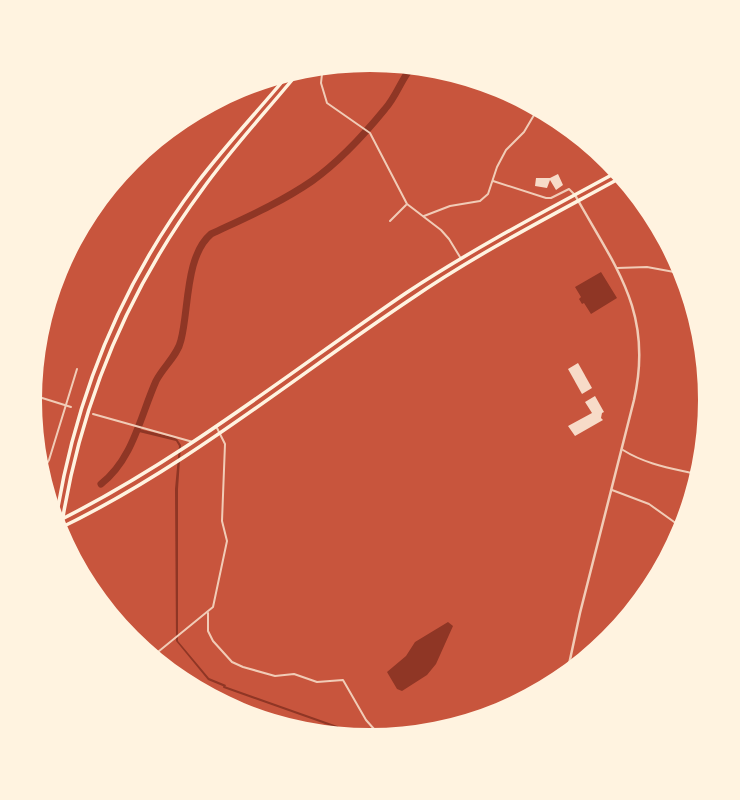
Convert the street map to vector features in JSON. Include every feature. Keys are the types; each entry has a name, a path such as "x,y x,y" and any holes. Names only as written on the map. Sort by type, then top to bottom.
{"highway":[{"path":"63,516 78,444 98,381 123,320 170,236 203,188 291,82"},
{"path":"58,502 81,406 103,347 133,284 164,231 197,183 280,85"},
{"path":"64,518 194,442 405,294 461,258 610,176"},
{"path":"66,524 145,481 220,433 439,280 614,181"}],"street":[{"path":"322,76 321,83 327,103 370,133 407,204 441,230 461,258"},
{"path":"423,216 450,206 480,201 488,194 491,181 506,150 524,132 534,116"},
{"path":"491,181 546,198 569,189 617,268 634,312 639,343 638,386 570,660"},
{"path":"390,221 407,204"},
{"path":"617,268 647,267 672,272"},
{"path":"48,462 77,369"},
{"path":"42,398 71,407"},
{"path":"93,414 194,442"},
{"path":"159,651 214,607 227,541 222,521 225,448 216,427"},
{"path":"622,449 632,456 666,468 690,473"},
{"path":"612,490 649,504 674,522"},
{"path":"208,612 209,635 232,662 275,677 294,674 317,682 343,680 373,728"}],"shaded area":[{"path":"601,272 617,298 591,314 579,299 581,297 575,287"},
{"path":"139,429 173,437 181,445 178,489 178,641 209,678 226,685 225,687 208,680 176,641 175,489 179,446 176,441 139,432"},
{"path":"448,622 453,626 436,664 427,675 402,691 397,689 387,672 406,656 415,642"}],"building":[{"path":"558,174 563,185 556,190 550,180 547,188 535,186 536,178 550,178"},
{"path":"578,363 592,388 582,394 568,369"},
{"path":"595,396 604,412 601,418 603,420 575,436 568,426 592,413 585,402"}],"waterway":[{"path":"101,484 112,474 128,450 156,381 179,345 192,269 203,244 211,234 288,196 332,165 389,104 407,74"},
{"path":"224,687 333,726"}]}
